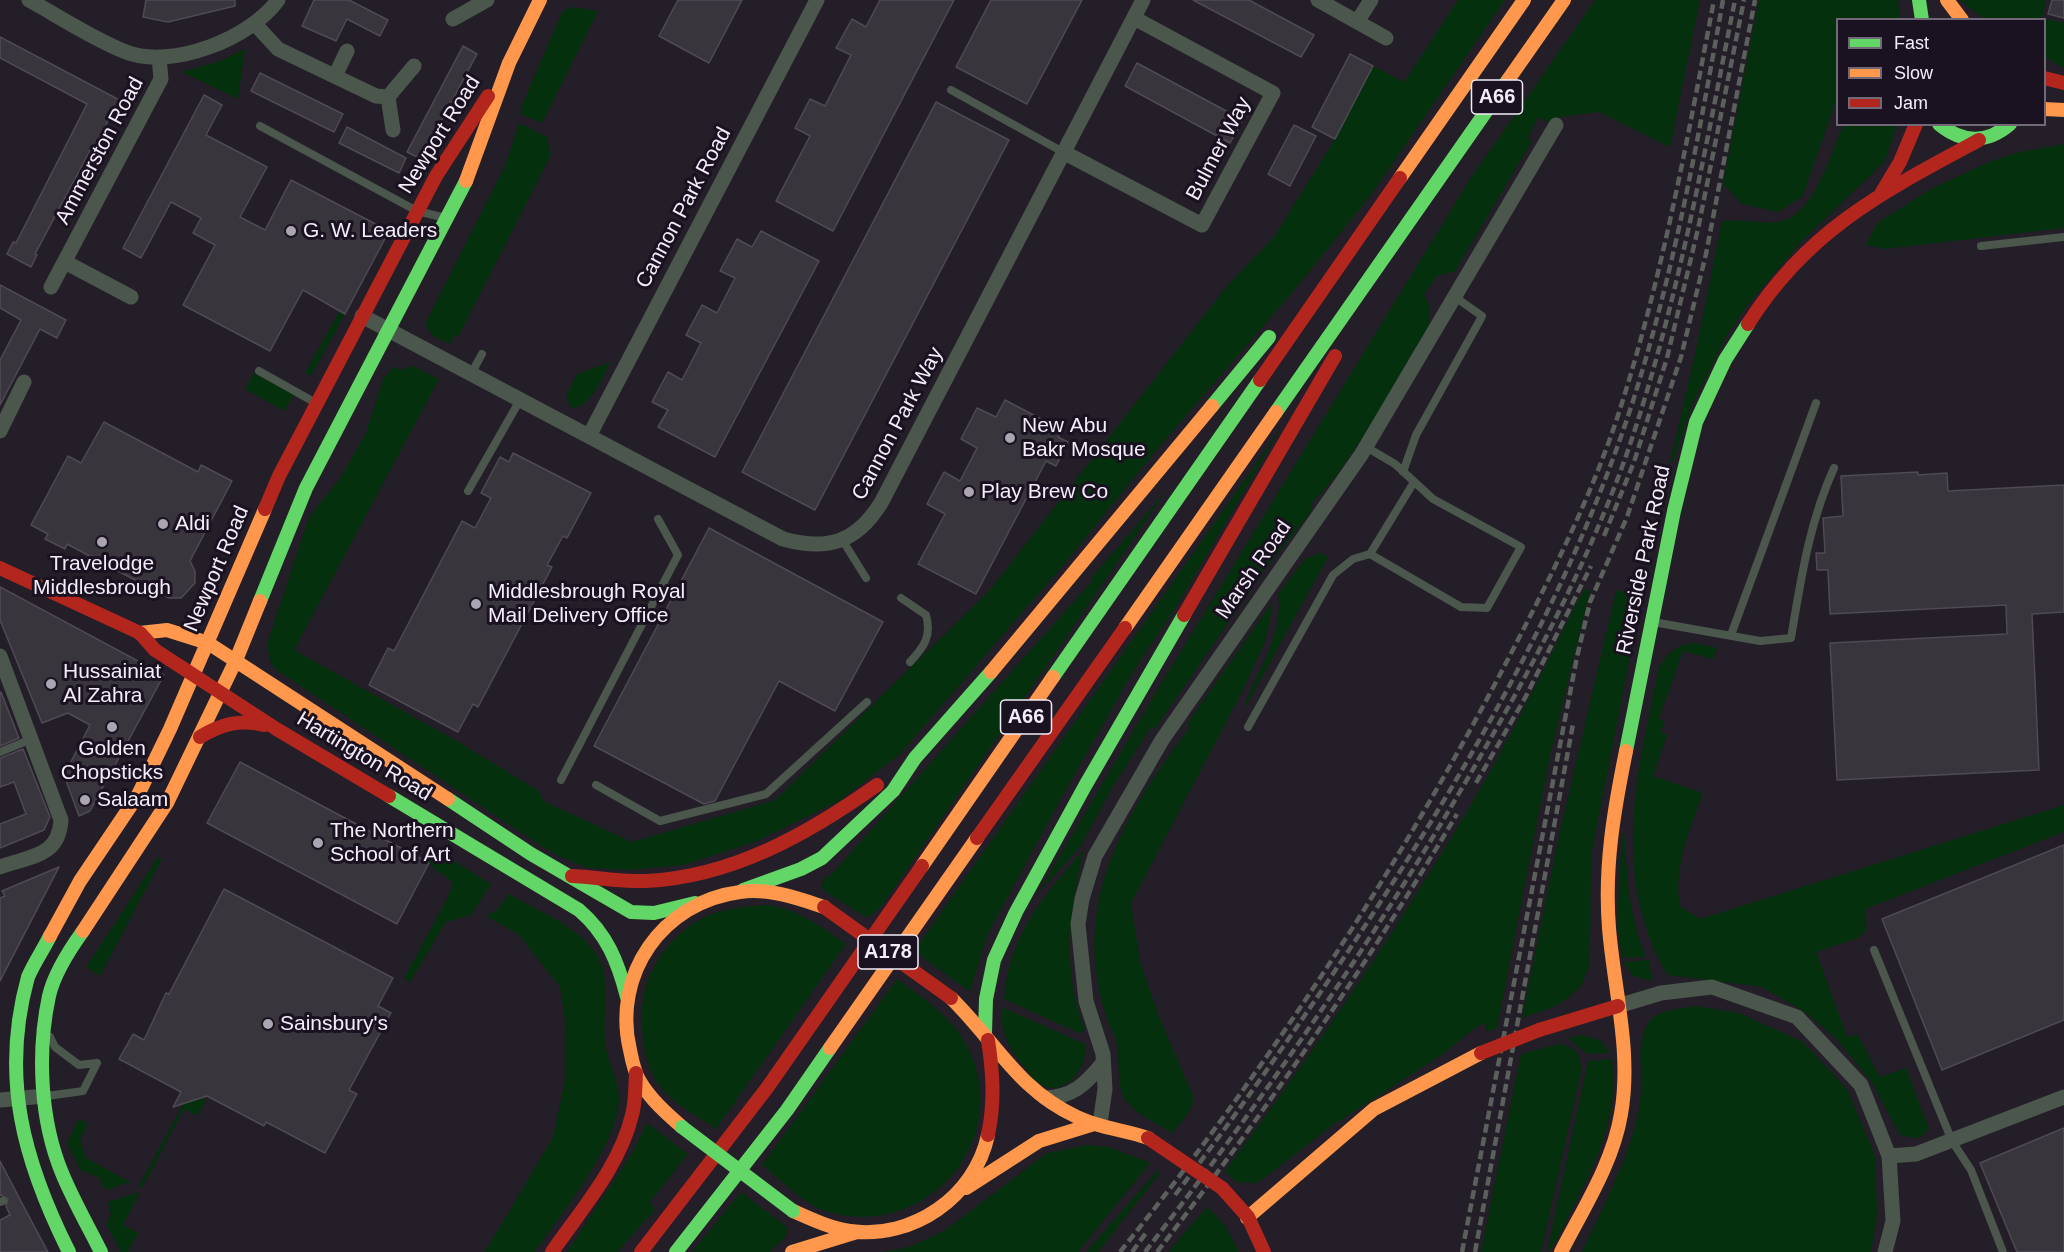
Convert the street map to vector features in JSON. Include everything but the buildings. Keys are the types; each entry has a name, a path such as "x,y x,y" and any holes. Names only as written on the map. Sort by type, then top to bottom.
{"main road":[{"name":"Newport Road","path":"102,1252 62,1173 48,1128 42,1055 49,994 70,950 167,803 200,737 236,660 306,488 462,191 509,63 540,0"},
{"name":"A66","path":"641,1252 774,1078 1524,0"},
{"name":"A66","path":"676,1252 788,1110 1564,0"},
{"path":"1919,0 1922,18"},
{"path":"1947,0 1960,18"},
{"name":"Newport Road","path":"69,1252 29,1172 3,1096 14,1020 27,978 80,881 138,795 170,729 279,476 436,176 509,63"},
{"path":"2046,78 2064,83"},
{"path":"2046,109 2064,110"},
{"name":"Riverside Park Road","path":"1882,192 1900,162 1915,126"},
{"path":"1942,126 1959,138 1979,140"},
{"name":"Riverside Park Road","path":"1561,1252 1601,1175 1621,1115 1624,1054 1609,928 1607,885 1611,827 1674,511 1696,422 1725,360 1766,295 1809,248 1882,192 1979,140 1993,137 2007,126"},
{"name":"A66","path":"1290,311 1402,175"},
{"path":"986,1036 986,999 992,970 1016,912 1085,786 1430,194"},
{"name":"A66","path":"743,890 801,869 822,858 893,791 915,758 1022,639 1275,329"},
{"name":"Hartington Road","path":"0,568 140,633 155,650 278,730 579,910 597,924 609,943 619,966 627,997"},
{"name":"Hartington Road","path":"140,633 166,630 208,643 531,854 631,912 654,913 702,902"},
{"path":"200,737 215,726 231,721 252,722 278,730"},
{"path":"572,876 646,881 688,875 757,854 788,841 846,808 915,758"},
{"name":"A178","path":"1097,1124 1039,1141 964,1189 929,1216 909,1224 886,1230 856,1232 816,1222 793,1210 682,1127 657,1105 636,1073 625,1032 627,997 644,951 679,915 702,902 743,890 769,889 787,892 824,907 951,998 1027,1085 1045,1098 1097,1124 1124,1129 1148,1138 1222,1188 1234,1199 1247,1218 1260,1239 1264,1252"},
{"path":"1247,1218 1374,1109 1481,1053 1539,1030 1618,1006"},
{"name":"A178","path":"964,1189 985,1151 994,1118 994,1072 986,1036"},
{"path":"552,1252 602,1180 625,1136 635,1101 636,1073"},
{"path":"792,1252 856,1232"}],"street":[{"path":"29,0 127,52 159,57 189,53 223,41 255,24 278,0"},
{"name":"Cannon Park Road","path":"589,436 817,0"},
{"name":"Cannon Park Way","path":"362,316 783,538 814,546 843,541 872,518 881,503 1143,0"},
{"path":"1318,0 1386,38"},
{"path":"1357,22 1371,0"},
{"path":"453,19 480,2"},
{"name":"Bulmer Way","path":"1063,152 1202,225 1262,113 1272,93 1134,18"},
{"path":"255,24 278,49 376,96 388,97"},
{"path":"334,76 347,51"},
{"name":"Ammerston Road","path":"51,287 161,79 159,57"},
{"path":"393,130 388,97 414,66"},
{"name":"Marsh Road","path":"1097,1124 1105,1089 1103,1054 1086,1000 1078,924 1082,899 1095,856 1168,730 1366,447 1556,124"},
{"path":"65,262 131,297"},
{"path":"0,431 24,382"},
{"path":"0,656 29,740 61,820 60,837 49,849 0,867"},
{"path":"1618,1006 1660,993 1712,987 1797,1017 1861,1085 1889,1156 1893,1221 1885,1252"},
{"path":"0,1033 14,1020"},
{"path":"1045,1098 1060,1097 1073,1092 1087,1083 1102,1064"},
{"path":"3,1096 45,1096"},
{"path":"1889,1156 1916,1154 2064,1097"}],"lane":[{"path":"951,90 1063,152"},
{"path":"260,126 417,211 447,218"},
{"path":"1981,246 2064,237"},
{"path":"1403,472 1416,435 1482,316 1455,297"},
{"path":"471,374 482,354"},
{"path":"259,371 317,404"},
{"path":"468,491 520,400"},
{"path":"1731,635 1816,403"},
{"path":"1366,447 1403,472 1433,499 1521,547 1487,608 1461,607 1370,554"},
{"path":"1652,621 1760,641 1791,638 1807,543 1819,501 1834,468"},
{"path":"1248,727 1333,575 1353,559 1370,554 1414,482"},
{"path":"561,780 678,555 658,519"},
{"path":"843,541 866,578"},
{"path":"901,598 926,615 929,627 928,639 910,662"},
{"path":"596,785 660,821 766,794 867,702"},
{"path":"0,752 29,740"},
{"path":"1874,950 1952,1141 1971,1170 2003,1252"},
{"path":"44,1028 55,1047 79,1065 97,1063 83,1091 45,1096"}],"green space":[{"path":"1458,0 1505,0 1368,199 1291,294 1159,447 1065,563 900,754 839,801 757,841 684,865 628,870 589,868 558,856 538,844 275,669 270,661 267,644 309,517 341,477 366,433 383,379 395,366 399,370 413,366 439,379 294,650 455,740 539,791 543,801 632,842 775,800 989,591 1227,286 1274,237 1335,139 1373,66 1404,82"},
{"path":"1595,0 1700,0 1670,147 1599,112 1559,117 1551,124 1538,117 1528,138 1532,141 1455,271 1437,276 1424,294 1430,308 1430,323 1363,437 1335,477 1312,503 1310,513 1264,571 1155,729 1151,727 1112,788 1081,846 1038,893 1162,682 1470,179"},
{"path":"1759,0 1898,0 1900,18 1836,18 1836,101 1803,196 1778,212 1742,204 1723,184"},
{"path":"1960,0 2046,0 2042,18 1983,18"},
{"path":"572,7 598,11 542,123 520,114 522,105 563,11"},
{"path":"2046,19 2064,23 2064,68 2046,58"},
{"path":"245,49 238,99 182,72 220,61"},
{"path":"519,123 547,137 551,155 458,337 454,335 450,344 431,334 426,322 505,166"},
{"path":"1843,126 1897,126 1885,161 1800,243 1745,308 1726,337 1692,405 1673,462 1670,462 1722,221 1775,222 1793,216 1812,194"},
{"path":"2064,144 2064,228 1885,249 1866,245 1877,223 1933,188 1989,162 2016,153"},
{"path":"340,310 345,314 311,376 305,373"},
{"path":"610,362 590,398 578,407 571,408 566,396 577,374"},
{"path":"254,373 294,395 284,411 245,389"},
{"path":"1283,425 1176,607 1134,670 1064,793 986,937 970,992 914,951"},
{"path":"1167,490 881,907 867,918 823,890 821,885 825,877 830,876 1092,581 1091,578"},
{"path":"1320,553 1328,557 1246,706 1246,700 1270,648 1278,621 1278,594 1305,559"},
{"path":"1586,589 1590,591 1550,755 1497,1028 1487,1032 1485,1023 1476,1027 1443,1054 1330,1127 1258,1183 1236,1182 1225,1171 1296,1074 1364,975 1429,874 1491,770 1580,596"},
{"path":"1616,591 1640,592 1641,602 1591,855 1590,965 1581,986 1569,997 1554,1007 1522,1018 1557,845"},
{"path":"1271,604 1272,611 1265,641 1243,690 1131,903 1140,962 1159,1017 1193,1096 1189,1111 1172,1133 1135,1109 1128,1103 1121,1090 1116,1040 1103,1007 1096,970 1095,936 1098,903 1107,871 1134,811 1151,782 1190,727 1187,724"},
{"path":"1696,643 1717,648 1713,659 1683,651 1659,718 1664,721 1661,733 1667,735 1653,776 1703,793 1684,848 1678,891 1680,906 1700,919 2064,805 2064,832 1865,909 1866,931 1858,938 1816,952 1847,1037 1857,1034 1880,1077 1906,1068 1929,1129 1919,1137 1900,1135 1871,1081 1837,1040 1808,1014 1762,987 1667,975 1649,937 1639,899 1634,861 1633,823 1643,746 1659,667 1674,650"},
{"path":"1622,833 1624,833 1632,912 1646,957 1622,958 1617,923"},
{"path":"432,847 491,884 471,915 446,922 410,982 404,978 447,899 453,882 432,867 428,857"},
{"path":"1084,850 1074,896 1070,941 1073,985 1077,1008 1085,1030 1079,1033 1004,999 1007,976 1021,936 1042,900"},
{"path":"158,857 162,859 100,976 86,967"},
{"path":"509,894 579,935 591,946 599,959 605,981 606,1048 619,1098 616,1117 599,1157 573,1199 535,1252 485,1252 553,1137 565,1080 566,1028 560,987 518,934 486,916 498,909"},
{"path":"762,905 795,913 817,924 846,944 716,1129 677,1103 655,1079 644,1042 642,1017 644,999 648,980 656,963 679,934 712,914"},
{"path":"1649,960 1652,981 1633,976 1623,962"},
{"path":"897,979 927,1001 955,1027 962,1037 968,1048 979,1084 979,1119 968,1151 949,1178 923,1200 892,1213 857,1217 820,1209 798,1195 762,1165"},
{"path":"1695,1006 1739,1013 1803,1042 1847,1089 1875,1156 1877,1214 1871,1252 1582,1252 1618,1174 1633,1133 1641,1094 1641,1047 1645,1030 1649,1022 1658,1014"},
{"path":"1001,1007 1085,1044 1083,1062 1073,1078 1066,1084 1049,1088 1035,1082 1007,1041 1002,1025"},
{"path":"1582,1035 1600,1040 1610,1053 1587,1054 1568,1038"},
{"path":"1558,1044 1569,1047 1577,1053 1581,1072 1541,1252 1481,1252 1521,1054"},
{"path":"1612,1059 1614,1080 1612,1101 1603,1141 1587,1180 1559,1236 1547,1252 1588,1061"},
{"path":"201,1098 206,1100 197,1116 184,1109 142,1188 139,1186 183,1104"},
{"path":"78,1120 85,1121 87,1126 80,1139 86,1158 132,1183 125,1183 109,1190 102,1186 100,1178 80,1170 67,1143"},
{"path":"647,1123 688,1154 650,1202 655,1210 617,1252 567,1252 631,1155"},
{"path":"1087,1145 1109,1147 1150,1163 1078,1252 882,1252 909,1247 944,1231 1047,1153"},
{"path":"1157,1171 1160,1173 1098,1252 1086,1252"},
{"path":"140,1192 123,1225 138,1233 128,1252 121,1252 106,1224 111,1215 108,1202"},
{"path":"741,1192 787,1227 786,1237 769,1252 692,1252"},
{"path":"1207,1207 1225,1225 1239,1252 1168,1252"}],"railway":[{"path":"1120,1252 1174,1183 1278,1041 1375,892 1465,740 1554,569 1584,505 1610,439 1636,356 1674,204 1714,0"},
{"path":"1175,1195 1313,1003 1398,875 1476,746 1512,680 1578,545 1607,475 1632,404 1661,305 1695,153 1723,0"},
{"path":"1145,1252 1236,1131 1324,1007 1406,880 1504,715 1543,644 1578,571 1625,459 1660,346 1688,231 1735,0"},
{"path":"1604,536 1634,462 1667,358 1698,229 1744,0"},
{"path":"1462,1252 1577,657 1590,602 1627,517 1681,357 1706,254 1755,0"},
{"path":"1476,783 1525,698 1591,566"},
{"path":"1475,1252 1573,724"},
{"path":"1157,1252 1237,1146 1314,1038 1387,927 1457,814"},
{"path":"1132,1252 1146,1233"}],"traffic: fast":[{"path":"1919,0 1922,18"},
{"path":"1276,412 1508,80"},
{"path":"1942,126 1957,135 1975,139 1992,135 2007,126"},
{"path":"260,601 306,488 466,181"},
{"path":"1626,751 1674,511 1696,422 1725,360 1748,324"},
{"path":"1212,406 1269,337"},
{"path":"1053,677 1260,380"},
{"path":"985,1033 986,999 994,960 1016,912 1085,786 1184,615"},
{"path":"743,890 801,869 822,858 893,791 915,758 991,672"},
{"path":"389,796 579,910 597,929 610,949 627,997"},
{"path":"448,799 531,854 631,912 654,913 695,903"},
{"path":"83,931 68,954 51,988 43,1040 43,1086 49,1131 62,1173 101,1252"},
{"path":"50,936 28,977 20,1014 16,1050 17,1085 21,1119 29,1152 53,1218 69,1252"},
{"path":"676,1252 787,1110 830,1048"},
{"path":"682,1127 793,1211"}],"traffic: slow":[{"path":"466,181 509,63 540,0"},
{"path":"1400,178 1524,0"},
{"path":"1508,80 1564,0"},
{"path":"1947,0 1960,18"},
{"path":"2046,109 2064,110"},
{"path":"991,672 1212,406"},
{"path":"1125,628 1276,412"},
{"path":"50,936 80,881 138,795 170,729 265,509"},
{"path":"83,931 167,803 236,660 260,601"},
{"path":"140,633 167,630 208,643 448,799"},
{"path":"922,866 1053,677"},
{"path":"1561,1252 1604,1168 1617,1132 1624,1091 1623,1044 1611,951 1608,883 1614,817 1626,751"},
{"path":"830,1048 977,838"},
{"path":"682,1127 643,1087 633,1065 630,1050 626,1022 629,995 636,970 649,947 666,927 687,910 712,899 740,892 762,891 793,897 824,907"},
{"path":"951,998 1008,1064 1038,1093 1056,1106 1085,1121 1148,1138"},
{"path":"1247,1218 1374,1109 1481,1053"},
{"path":"966,1188 1039,1141 1094,1124"},
{"path":"793,1211 850,1231 873,1232 896,1229 917,1221 937,1210 955,1195 970,1177 981,1157 988,1135"},
{"path":"792,1252 857,1232"}],"traffic: jam":[{"path":"2046,78 2064,83"},
{"path":"265,509 279,476 436,176 488,96"},
{"path":"1882,192 1900,162 1915,126"},
{"path":"1748,324 1771,291 1822,238 1880,196 1979,140"},
{"path":"1260,380 1400,178"},
{"path":"1184,615 1335,356"},
{"path":"0,568 140,633 155,650 278,730 389,796"},
{"path":"977,838 1125,628"},
{"path":"200,737 231,724 264,725"},
{"path":"572,876 646,881 678,878 709,871 739,862 796,836 877,785"},
{"path":"641,1252 767,1088 922,866"},
{"path":"824,907 951,998"},
{"path":"1539,1030 1618,1006"},
{"path":"1481,1053 1539,1030"},
{"path":"988,1040 992,1088 992,1111 988,1135"},
{"path":"552,1252 598,1187 619,1152 633,1110 636,1073"},
{"path":"1148,1138 1222,1188"},
{"path":"1222,1188 1248,1217 1264,1252"}],"place":[{"name":"G. W. Leaders","path":"291,231"},
{"name":"New Abu Bakr Mosque","path":"1010,438"},
{"name":"Play Brew Co","path":"969,492"},
{"name":"Aldi","path":"163,524"},
{"name":"Travelodge Middlesbrough","path":"102,542"},
{"name":"Middlesbrough Royal Mail Delivery Office","path":"476,604"},
{"name":"Hussainiat Al Zahra","path":"51,684"},
{"name":"Golden Chopsticks","path":"112,727"},
{"name":"Salaam","path":"85,800"},
{"name":"The Northern School of Art","path":"318,843"},
{"name":"Sainsbury's","path":"268,1024"}]}
